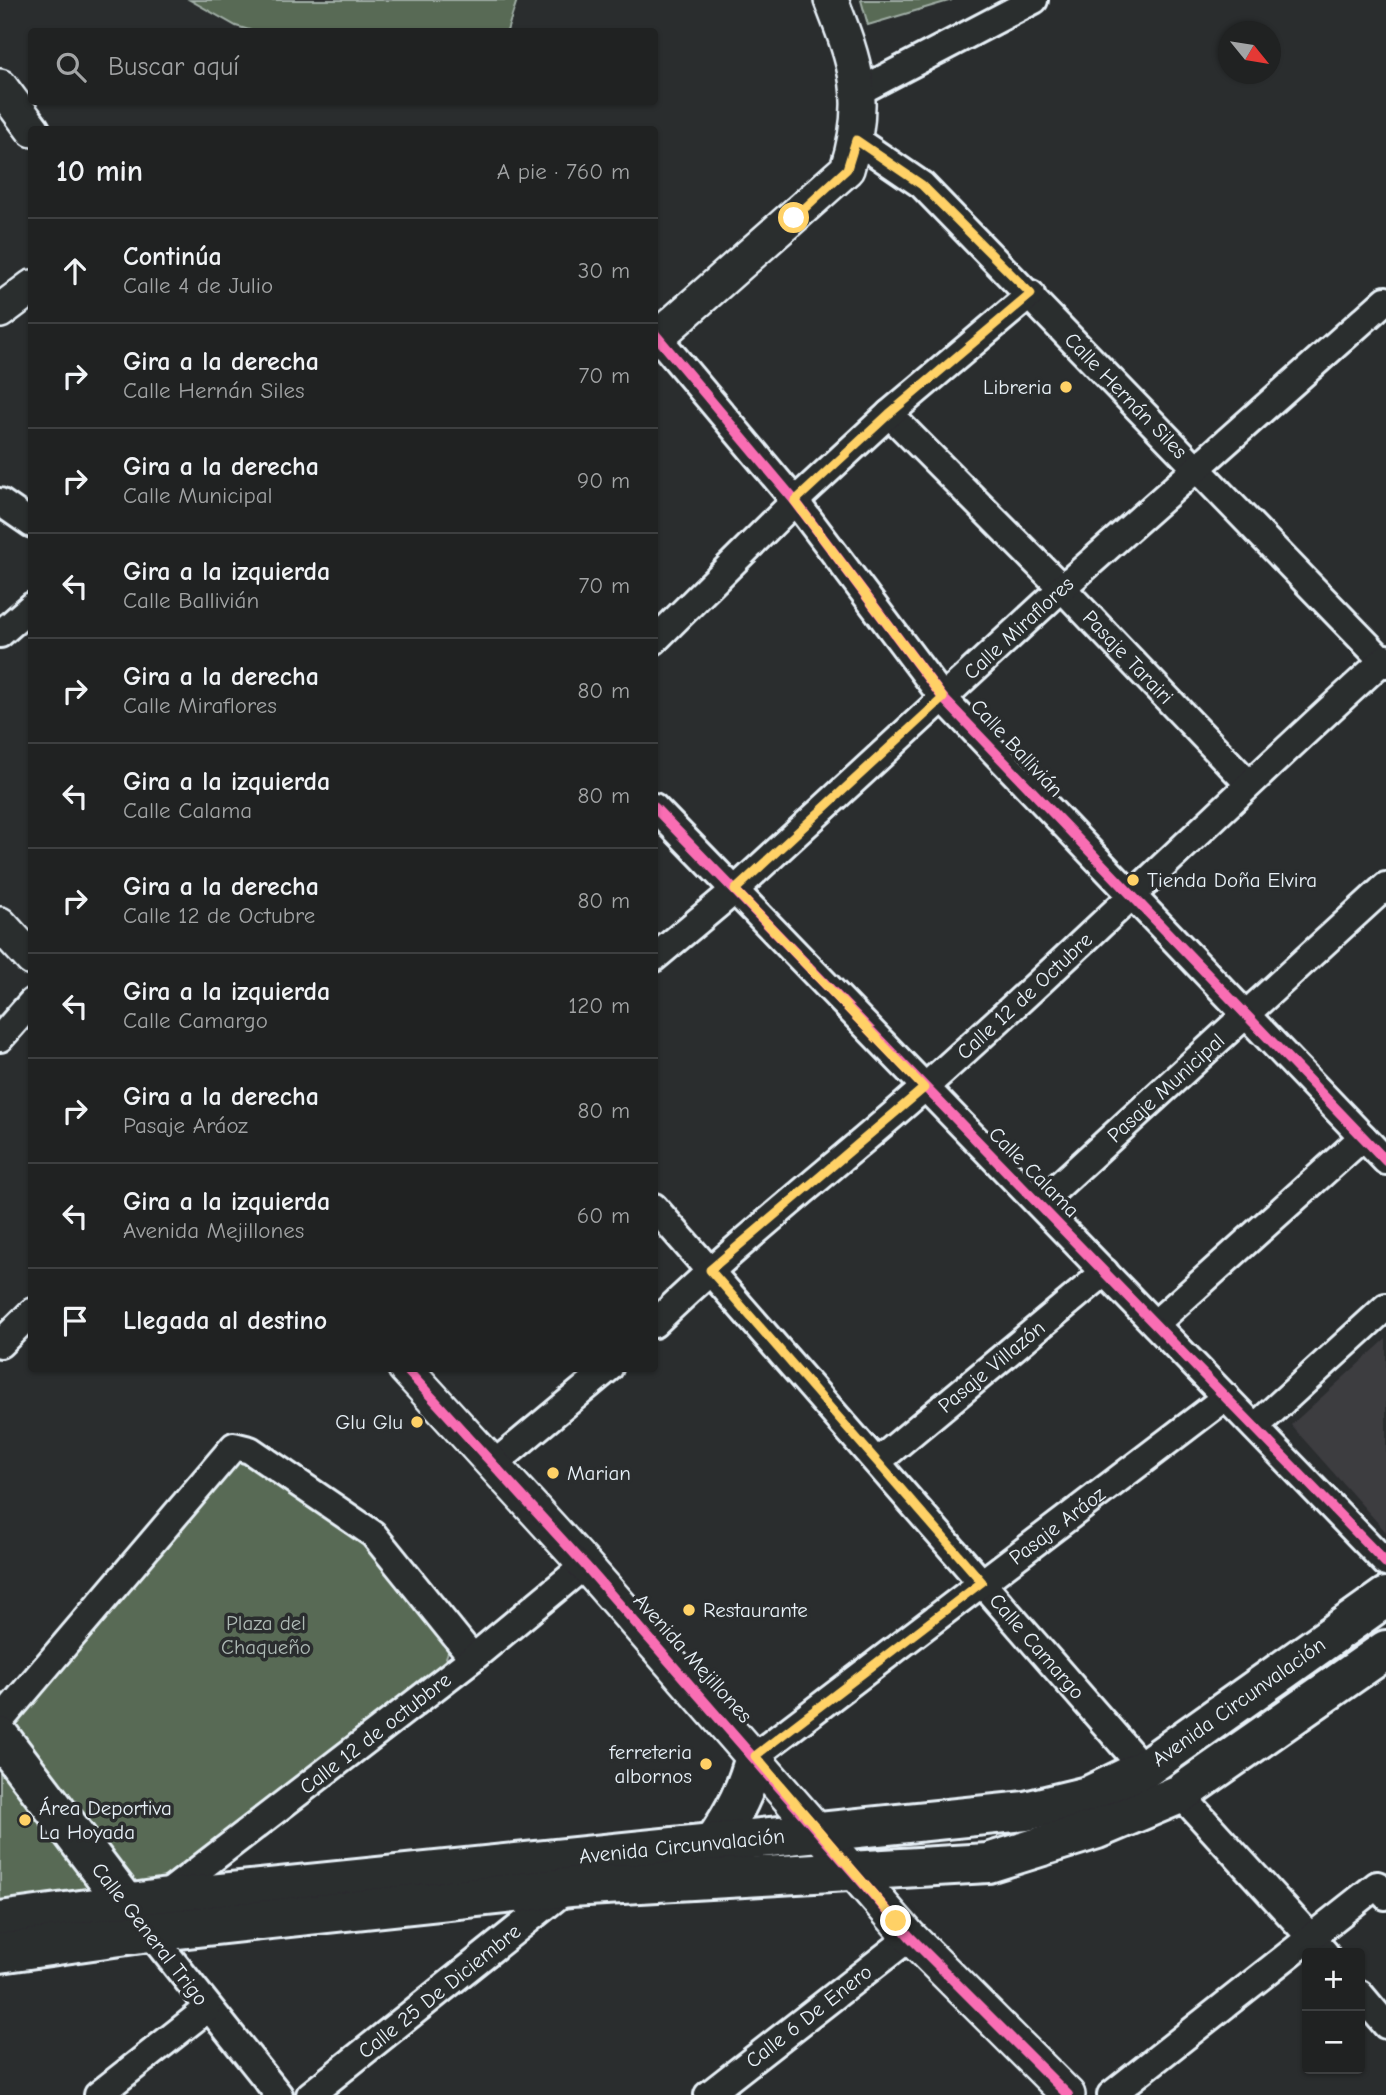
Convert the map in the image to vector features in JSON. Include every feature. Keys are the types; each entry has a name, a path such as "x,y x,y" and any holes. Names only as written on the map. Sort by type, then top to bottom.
{"main road":[{"name":"Avenida Circunvalación","path":"0,1953 145,1912 715,1841 821,1834 1026,1811 1088,1796 1144,1769 1386,1597"},
{"name":"Avenida Circunvalación","path":"0,1921 854,1873 988,1863 1097,1829 1180,1794 1386,1650"},
{"name":"Calle General Trigo","path":"0,1737 145,1912"},
{"path":"715,1841 735,1811 748,1784 755,1756"}],"street":[{"path":"658,335 847,169 856,140 860,91 850,48 831,0"},
{"path":"860,91 1032,1"},
{"path":"0,86 30,126"},
{"name":"Calle Hernán Siles","path":"856,140 922,185 1031,294 1196,470 1385,661"},
{"path":"0,311 28,290"},
{"path":"658,637 795,501 889,414 1031,294"},
{"name":"Calle Miraflores","path":"658,955 735,890 1062,588 1382,312"},
{"name":"Calle Ballivián","path":"658,339 795,501 943,698 1386,1161"},
{"name":"Pasaje Tarairi","path":"889,414 1062,588 1248,783"},
{"path":"0,502 28,521"},
{"path":"0,634 28,610"},
{"name":"Calle 12 de Octubre","path":"658,1320 710,1270 924,1088 1132,898 1248,783 1385,661"},
{"name":"Calle Calama","path":"658,811 1386,1563"},
{"name":"Pasaje Municipal","path":"1039,1205 1386,886"},
{"path":"0,924 28,955"},
{"path":"0,1038 28,1006"},
{"path":"1155,1324 1363,1137"},
{"name":"Calle Camargo","path":"658,1212 1144,1769"},
{"name":"Pasaje Villazón","path":"877,1462 1104,1272"},
{"path":"1255,1427 1386,1307"},
{"path":"0,1344 28,1316"},
{"name":"Avenida Mejillones","path":"409,1372 755,1756 910,1937 1068,2095"},
{"path":"493,1465 605,1372"},
{"name":"Pasaje Aráoz","path":"755,1756 1226,1397"},
{"path":"0,1721 234,1446 250,1450 373,1534 473,1658"},
{"name":"Calle 12 de octubbre","path":"145,1912 473,1658 585,1565"},
{"path":"1180,1794 1318,1944"},
{"name":"Calle 25 De Diciembre","path":"310,2095 570,1887"},
{"path":"1111,2095 1318,1944 1382,1891"},
{"name":"Calle General Trigo","path":"145,1912 207,2009 279,2095"},
{"name":"Calle 6 De Enero","path":"708,2095 910,1937"},
{"path":"1365,2000 1386,2025"},
{"path":"97,2095 207,2009"}],"shaded area":[{"path":"1386,1339 1386,1532 1291,1425"}],"green space":[{"path":"190,0 517,0 508,28 236,26"},
{"path":"861,0 952,0 868,25"},
{"name":"Plaza del Chaqueño","path":"236,1459 360,1535 441,1633 449,1649 443,1666 154,1887 136,1891 20,1742 16,1723"},
{"name":"Área Deportiva La Hoyada","path":"0,1754 101,1886 0,1903"}],"cycle path":[{"path":"658,338 795,501 943,698 1386,1161"},
{"path":"658,811 1386,1563"},
{"path":"409,1372 585,1565 910,1937 1068,2095"}],"place":[{"name":"Libreria","path":"1066,387"},
{"name":"Tienda Doña Elvira","path":"1133,880"},
{"name":"Glu Glu","path":"417,1422"},
{"name":"Marian","path":"553,1473"},
{"name":"Restaurante","path":"689,1610"},
{"name":"ferreteria albornos","path":"706,1764"},
{"name":"Área Deportiva La Hoyada","path":"25,1820"}],"route":[{"path":"794,218 847,169 856,140 890,160 922,185 1031,294 889,414 795,501 943,698 735,890 924,1088 710,1270 982,1582 755,1756 896,1921"}]}
